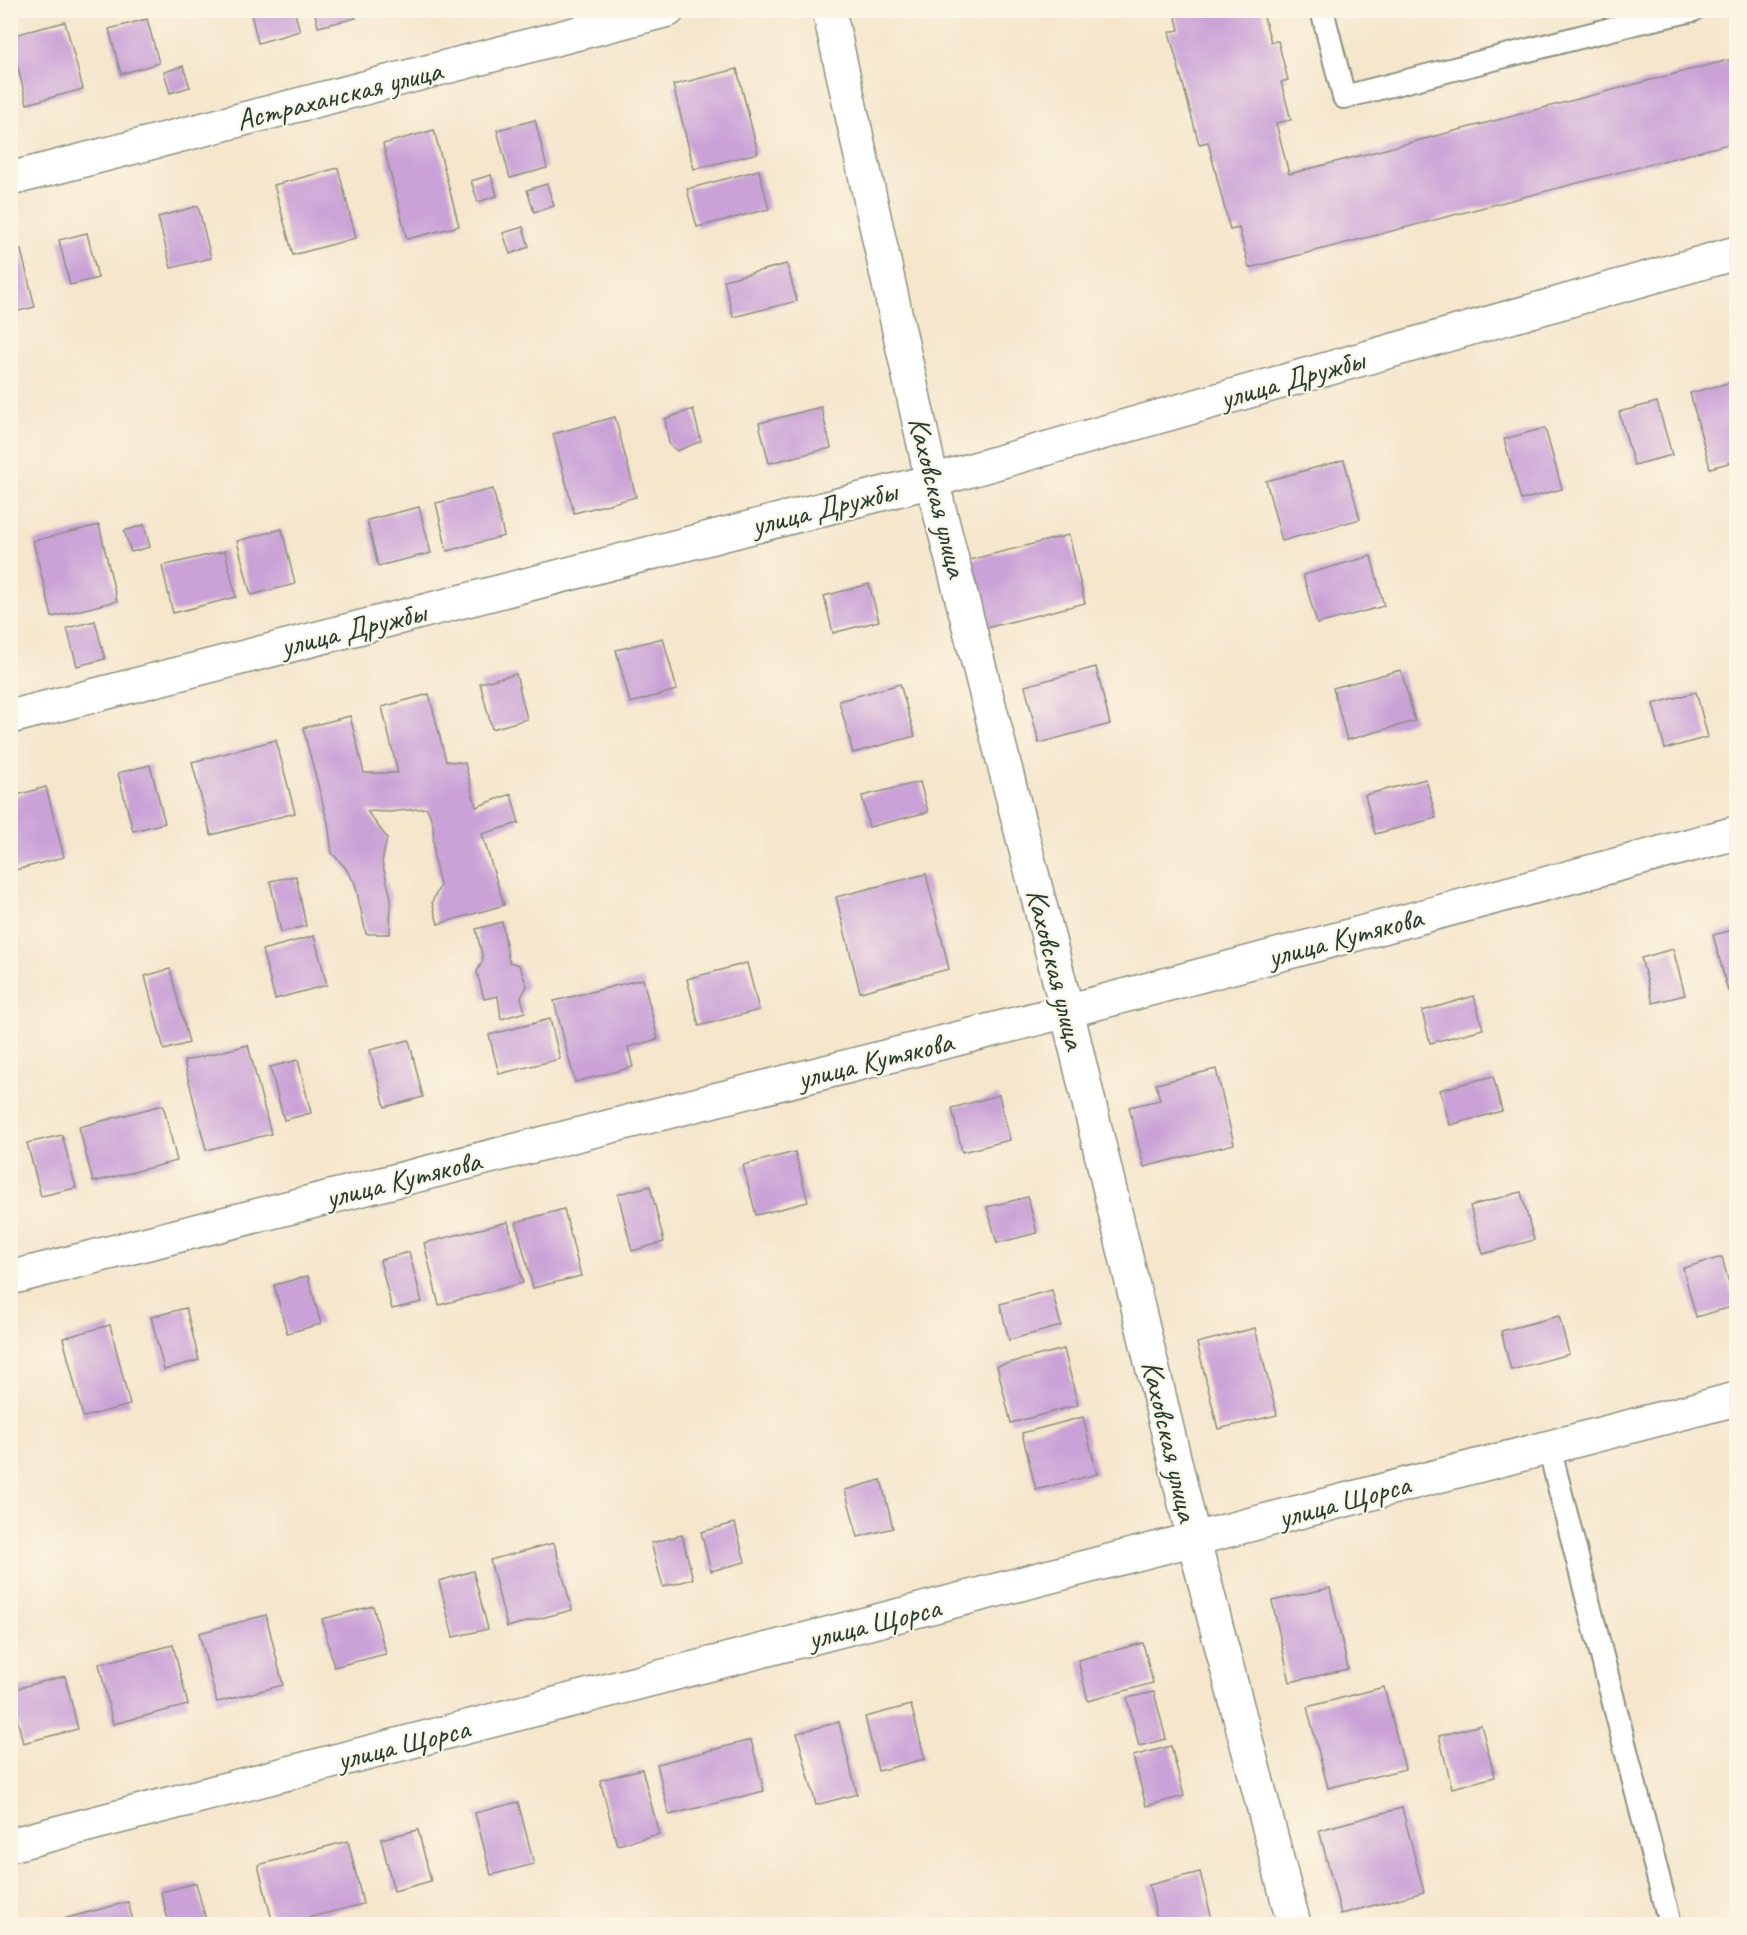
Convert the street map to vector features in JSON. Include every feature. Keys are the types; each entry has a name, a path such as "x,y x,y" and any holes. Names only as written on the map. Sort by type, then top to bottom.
{"street":[{"name":"Астраханская улица","path":"10,179 668,10"},
{"name":"Каховская улица","path":"829,10 932,480 1067,1011 1194,1541 1294,1924"},
{"name":"улица Дружбы","path":"10,717 932,480 1737,253"},
{"name":"улица Кутякова","path":"10,1278 1067,1011 1737,833"},
{"name":"улица Щорса","path":"10,1845 1737,1399"}],"lane":[{"path":"1322,10 1344,97 1634,17 1693,10"},
{"path":"1549,1447 1670,1924"}],"building":[{"path":"250,10 294,10 300,31 258,43"},
{"path":"314,10 354,10 356,18 318,27"},
{"path":"1174,10 1262,10 1271,42 1278,41 1288,80 1281,82 1291,120 1276,123 1289,174 1736,58 1736,142 1249,268 1239,228 1230,230 1208,142 1199,144 1169,32 1179,30"},
{"path":"147,19 159,63 121,74 109,29"},
{"path":"65,22 83,89 27,104 10,36"},
{"path":"183,66 190,87 170,93 164,72"},
{"path":"737,69 758,153 694,169 673,85"},
{"path":"535,120 547,168 510,178 497,130"},
{"path":"434,130 459,226 407,239 383,144"},
{"path":"338,168 356,238 293,255 274,185"},
{"path":"759,170 769,209 697,227 687,189"},
{"path":"491,175 497,196 478,202 471,181"},
{"path":"547,184 554,206 534,212 527,190"},
{"path":"198,206 211,258 171,268 158,217"},
{"path":"523,227 529,247 510,254 503,233"},
{"path":"87,233 98,278 70,285 59,240"},
{"path":"21,250 35,307 10,313 10,252"},
{"path":"787,264 797,301 733,317 724,280"},
{"path":"1736,381 1736,461 1710,468 1690,393"},
{"path":"1657,402 1672,455 1634,465 1619,412"},
{"path":"821,407 831,448 769,463 759,423"},
{"path":"693,409 701,441 677,451 669,444 665,419"},
{"path":"615,417 636,497 574,513 553,434"},
{"path":"1545,428 1562,489 1521,500 1504,439"},
{"path":"1344,460 1360,519 1282,541 1266,481"},
{"path":"493,489 504,536 447,551 436,503"},
{"path":"419,507 431,553 378,566 367,520"},
{"path":"99,525 117,601 52,617 33,541"},
{"path":"144,525 150,547 131,552 124,531"},
{"path":"282,529 295,584 251,595 237,541"},
{"path":"1069,535 1085,603 982,629 965,561"},
{"path":"225,551 236,597 173,613 162,566"},
{"path":"1371,556 1384,606 1317,624 1303,575"},
{"path":"869,584 879,621 833,633 824,596"},
{"path":"95,621 105,659 77,666 67,628"},
{"path":"663,638 677,690 630,703 616,650"},
{"path":"1096,667 1110,724 1039,743 1025,686"},
{"path":"1401,670 1415,721 1347,740 1333,688"},
{"path":"516,674 527,719 492,729 480,683"},
{"path":"900,684 915,736 853,753 839,701"},
{"path":"1696,692 1708,737 1665,749 1653,704"},
{"path":"429,694 446,761 465,763 476,807 511,794 519,823 482,834 504,905 438,924 432,902 440,886 434,857 433,823 427,808 389,812 367,811 387,838 382,862 391,898 390,934 366,934 355,883 332,853 328,823 303,728 350,716 364,773 398,773 382,707"},
{"path":"276,740 295,813 211,835 192,762"},
{"path":"150,765 165,823 133,831 118,773"},
{"path":"1426,779 1436,818 1375,834 1365,795"},
{"path":"920,782 928,812 869,827 862,796"},
{"path":"46,787 64,857 12,871 10,797"},
{"path":"926,874 949,969 860,992 836,897"},
{"path":"296,876 306,926 281,932 270,881"},
{"path":"502,922 509,962 519,965 527,986 521,997 525,1012 501,1019 498,996 484,999 477,972 483,960 476,929"},
{"path":"1736,929 1736,989 1728,991 1713,935"},
{"path":"314,936 327,985 275,999 262,950"},
{"path":"1673,949 1685,995 1653,1003 1641,958"},
{"path":"747,963 759,1010 699,1026 687,979"},
{"path":"170,969 189,1043 164,1050 145,976"},
{"path":"643,979 658,1039 628,1047 633,1067 575,1082 554,1001"},
{"path":"1474,996 1483,1029 1430,1043 1422,1011"},
{"path":"550,1019 560,1059 499,1074 489,1035"},
{"path":"409,1040 423,1097 385,1107 370,1050"},
{"path":"248,1045 271,1134 206,1150 184,1061"},
{"path":"298,1060 311,1113 284,1120 270,1067"},
{"path":"1216,1069 1234,1144 1144,1167 1129,1107 1160,1100 1156,1084"},
{"path":"1493,1076 1502,1111 1450,1125 1440,1090"},
{"path":"999,1095 1010,1140 962,1152 952,1108"},
{"path":"163,1105 177,1161 93,1182 79,1127"},
{"path":"62,1135 76,1188 41,1196 27,1143"},
{"path":"795,1152 808,1202 756,1215 743,1165"},
{"path":"650,1186 664,1242 632,1251 618,1194"},
{"path":"1521,1192 1534,1240 1483,1254 1470,1206"},
{"path":"1028,1197 1037,1233 997,1243 987,1207"},
{"path":"564,1209 581,1276 533,1288 516,1222"},
{"path":"508,1222 523,1283 439,1305 424,1243"},
{"path":"409,1252 422,1302 392,1309 380,1260"},
{"path":"1722,1257 1735,1306 1696,1317 1683,1268"},
{"path":"308,1276 321,1324 287,1333 274,1285"},
{"path":"1052,1290 1061,1326 1009,1340 1000,1304"},
{"path":"186,1308 199,1360 164,1370 151,1317"},
{"path":"1559,1316 1569,1354 1511,1370 1501,1331"},
{"path":"110,1325 130,1405 83,1417 63,1338"},
{"path":"1255,1328 1277,1415 1218,1429 1197,1343"},
{"path":"1064,1349 1078,1405 1011,1423 997,1366"},
{"path":"1083,1417 1097,1474 1036,1490 1022,1433"},
{"path":"881,1480 893,1528 858,1537 845,1490"},
{"path":"735,1523 745,1562 711,1571 701,1532"},
{"path":"682,1535 693,1579 663,1587 651,1543"},
{"path":"554,1543 572,1610 507,1627 490,1560"},
{"path":"473,1571 488,1629 453,1637 439,1581"},
{"path":"1330,1588 1348,1669 1290,1682 1272,1601"},
{"path":"373,1606 386,1654 334,1667 322,1619"},
{"path":"266,1615 283,1685 217,1702 199,1633"},
{"path":"1143,1643 1153,1683 1088,1701 1078,1660"},
{"path":"173,1645 188,1705 113,1724 99,1664"},
{"path":"65,1676 78,1729 23,1743 10,1690"},
{"path":"1384,1687 1405,1769 1328,1788 1307,1707"},
{"path":"1154,1692 1166,1739 1139,1746 1127,1698"},
{"path":"911,1705 925,1759 878,1771 865,1717"},
{"path":"839,1722 857,1794 816,1805 797,1733"},
{"path":"1481,1725 1495,1777 1452,1788 1439,1736"},
{"path":"751,1740 764,1791 669,1815 657,1764"},
{"path":"1171,1746 1184,1796 1146,1806 1133,1756"},
{"path":"642,1769 659,1834 617,1845 600,1780"},
{"path":"518,1802 534,1864 491,1875 475,1813"},
{"path":"1402,1808 1424,1892 1341,1914 1319,1830"},
{"path":"418,1830 431,1881 394,1891 381,1839"},
{"path":"348,1841 363,1904 283,1924 273,1924 258,1865"},
{"path":"1200,1872 1212,1919 1192,1924 1158,1924 1149,1885"},
{"path":"196,1883 207,1924 169,1924 161,1892"},
{"path":"128,1902 134,1924 67,1924 66,1918"}]}
